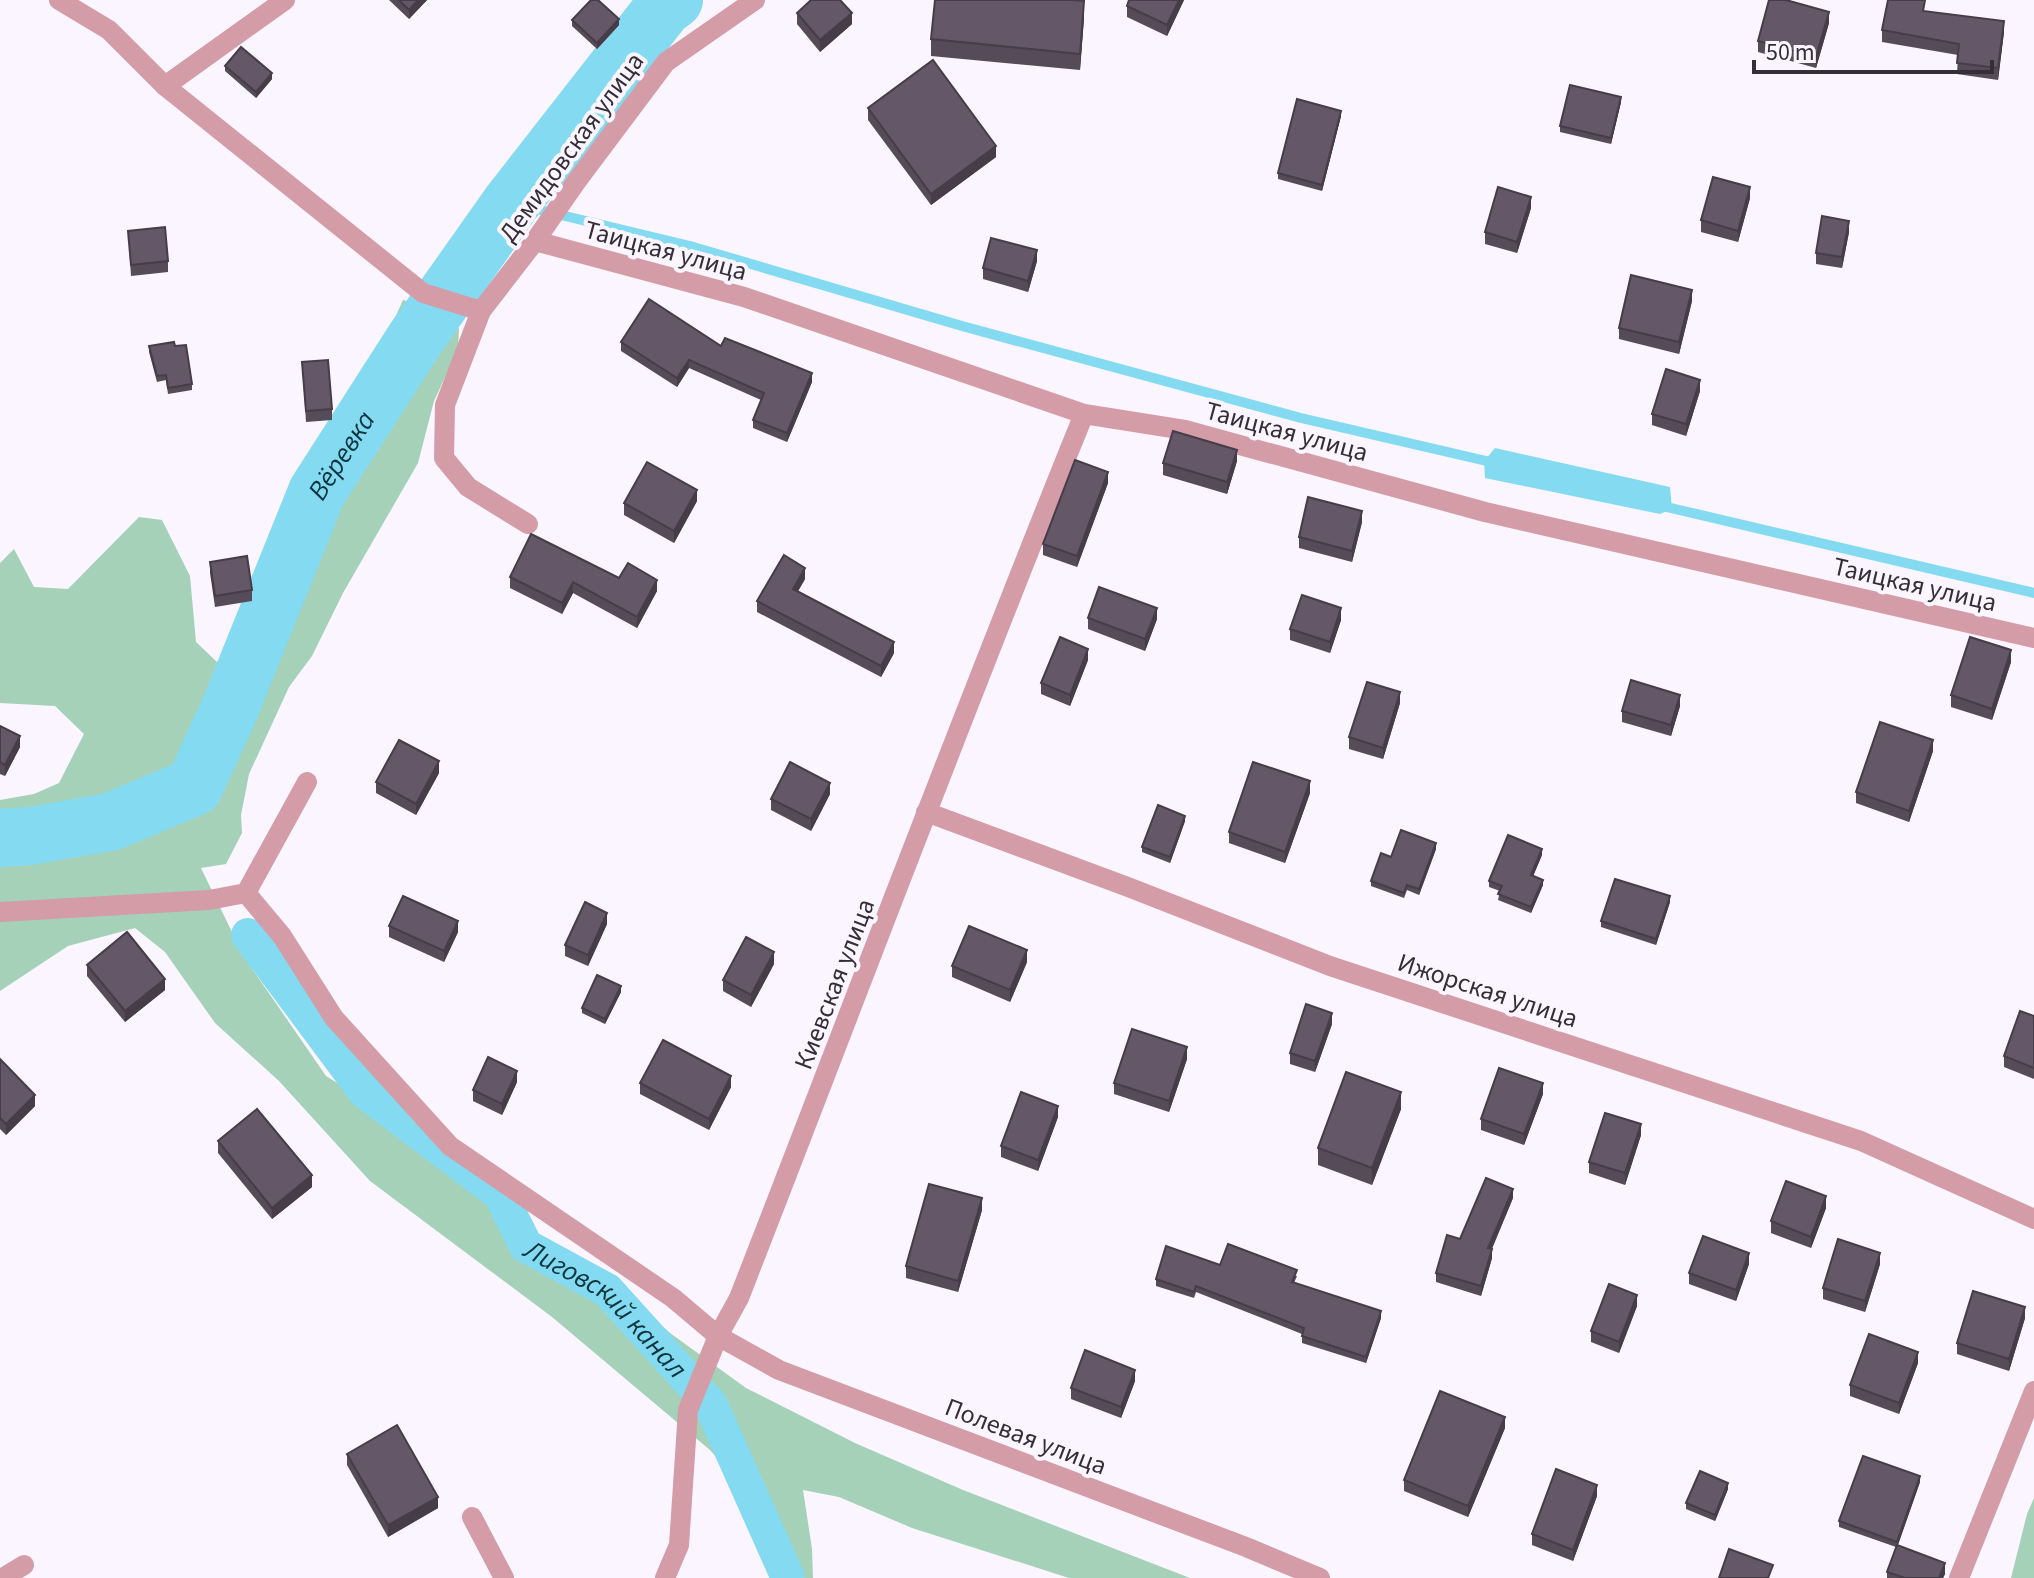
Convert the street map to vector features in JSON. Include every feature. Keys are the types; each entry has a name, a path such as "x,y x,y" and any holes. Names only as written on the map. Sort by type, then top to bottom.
{"street":[{"path":"59,0 109,30 165,86 423,293 481,311"},
{"path":"165,86 285,0"},
{"name":"Демидовская улица","path":"528,524 468,487 444,458 445,405 481,311 666,62 755,0"},
{"name":"Таицкая улица","path":"535,241 744,297 1084,414 1185,430 1485,512 2034,638"},
{"name":"Киевская улица","path":"665,1578 679,1545 688,1410 718,1336 739,1298 990,646 1084,414"},
{"path":"0,912 209,900 246,893 307,782"},
{"name":"Ижорская улица","path":"926,812 1330,966 1861,1141 2034,1219"},
{"name":"Полевая улица","path":"246,893 282,936 334,1018 450,1146 673,1298 718,1336 779,1370 1232,1541 1320,1578"},
{"path":"1959,1578 2034,1391"},
{"path":"472,1517 504,1578"},
{"path":"3,1578 24,1565"}],"green space":[{"path":"403,300 446,312 459,328 458,349 434,401 418,463 343,593 312,656 289,687 249,774 241,815 242,833 226,864 201,868 244,957 326,1076 423,1136 536,1238 606,1276 670,1333 746,1388 855,1443 963,1490 1190,1578 1069,1578 912,1528 839,1497 803,1490 813,1578 775,1578 731,1474 710,1450 552,1317 370,1181 279,1081 215,1023 165,952 135,928 68,946 0,991 0,800 34,794 59,783 84,734 55,706 0,703 0,563 14,549 34,587 68,589 139,517 162,520 190,576 196,642 217,662 247,625 293,599 310,561 292,511"},
{"path":"2034,1498 2034,1578 2011,1578 2027,1514"}],"water":[{"path":"1495,448 1670,487 1672,509 1660,514 1485,478 1484,461"}],"building":[{"path":"399,0 418,0 409,10"},
{"path":"591,0 598,0 619,19 597,43 572,20"},
{"path":"811,0 840,0 852,13 820,40 797,13"},
{"path":"935,0 1084,1 1080,54 931,39"},
{"path":"1129,0 1179,0 1167,25 1127,6"},
{"path":"1769,0 1786,0 1829,12 1816,57 1758,41"},
{"path":"1888,0 1925,0 1923,11 2004,21 1998,68 1957,63 1959,44 1882,30"},
{"path":"241,47 272,73 256,92 225,66"},
{"path":"933,60 996,146 931,194 868,108"},
{"path":"1570,85 1621,97 1611,138 1560,126"},
{"path":"1297,99 1341,111 1322,185 1278,173"},
{"path":"1713,177 1750,187 1738,231 1701,220"},
{"path":"1498,187 1531,197 1517,242 1485,232"},
{"path":"1822,216 1849,221 1842,257 1816,253"},
{"path":"165,227 168,261 131,265 128,231"},
{"path":"991,238 1037,250 1028,281 983,268"},
{"path":"1631,275 1692,290 1679,342 1619,328"},
{"path":"649,299 721,346 725,338 812,373 787,433 753,420 764,393 689,360 677,378 621,342"},
{"path":"174,342 175,346 186,345 192,384 168,388 166,375 157,376 149,346"},
{"path":"328,360 332,409 306,411 302,362"},
{"path":"1666,369 1700,380 1686,424 1652,414"},
{"path":"1173,431 1237,450 1227,482 1163,463"},
{"path":"1075,460 1108,472 1077,556 1043,544"},
{"path":"647,462 697,490 674,531 624,503"},
{"path":"1308,497 1362,511 1352,551 1299,537"},
{"path":"531,534 619,578 628,563 657,580 637,617 573,582 562,603 510,577"},
{"path":"784,555 805,568 793,589 894,642 881,666 757,601"},
{"path":"247,556 252,590 215,596 210,562"},
{"path":"1099,587 1157,608 1145,639 1088,618"},
{"path":"1302,595 1341,608 1330,642 1290,629"},
{"path":"1060,637 1088,649 1070,695 1041,683"},
{"path":"1970,637 2011,650 1992,709 1951,695"},
{"path":"1631,680 1680,695 1671,725 1622,711"},
{"path":"1367,682 1400,692 1383,748 1349,737"},
{"path":"1880,722 1933,740 1909,811 1856,792"},
{"path":"0,726 20,736 5,765 0,762"},
{"path":"399,740 439,761 416,804 376,782"},
{"path":"790,762 830,783 811,819 771,799"},
{"path":"1253,762 1310,781 1285,852 1229,832"},
{"path":"1158,805 1185,816 1170,857 1142,847"},
{"path":"1401,830 1436,843 1419,889 1407,885 1404,893 1371,881 1381,853 1391,857"},
{"path":"1508,835 1542,849 1531,875 1543,880 1531,907 1498,894 1502,886 1489,881"},
{"path":"1615,879 1670,896 1656,939 1601,921"},
{"path":"403,896 458,921 444,951 389,926"},
{"path":"585,902 607,913 588,955 565,945"},
{"path":"969,926 1027,950 1010,990 952,966"},
{"path":"127,932 165,979 125,1011 87,965"},
{"path":"746,937 774,952 751,995 723,980"},
{"path":"597,975 621,986 605,1019 582,1008"},
{"path":"1306,1004 1332,1013 1315,1061 1290,1053"},
{"path":"2020,1011 2034,1016 2034,1068 2004,1056"},
{"path":"1132,1029 1187,1047 1169,1101 1114,1083"},
{"path":"663,1040 731,1076 709,1119 640,1083"},
{"path":"488,1057 517,1071 502,1104 473,1090"},
{"path":"0,1059 35,1095 6,1124 0,1118"},
{"path":"1499,1068 1543,1083 1524,1134 1481,1119"},
{"path":"1346,1072 1401,1092 1372,1168 1318,1148"},
{"path":"1021,1092 1058,1106 1038,1160 1001,1146"},
{"path":"257,1109 312,1175 272,1208 218,1141"},
{"path":"1605,1113 1641,1124 1625,1173 1589,1162"},
{"path":"1486,1178 1513,1189 1488,1248 1492,1249 1481,1286 1436,1273 1447,1235 1460,1239"},
{"path":"1786,1181 1826,1196 1811,1237 1771,1221"},
{"path":"929,1184 982,1198 958,1281 906,1266"},
{"path":"1703,1236 1749,1253 1736,1290 1689,1273"},
{"path":"1838,1239 1880,1253 1865,1301 1823,1288"},
{"path":"1228,1244 1297,1270 1292,1282 1381,1311 1366,1357 1302,1336 1304,1328 1196,1286 1194,1292 1156,1279 1166,1246 1220,1265"},
{"path":"1609,1284 1637,1295 1619,1342 1591,1331"},
{"path":"1973,1291 2025,1307 2009,1359 1957,1343"},
{"path":"1869,1334 1918,1352 1899,1403 1850,1385"},
{"path":"1085,1350 1135,1370 1121,1407 1071,1388"},
{"path":"1440,1391 1505,1417 1468,1506 1404,1480"},
{"path":"397,1425 438,1497 388,1525 347,1454"},
{"path":"1863,1456 1920,1476 1897,1542 1839,1521"},
{"path":"1556,1469 1597,1485 1573,1550 1532,1534"},
{"path":"1700,1471 1728,1483 1715,1515 1686,1503"},
{"path":"1897,1545 1945,1563 1939,1578 1905,1578 1887,1572"},
{"path":"1729,1549 1773,1565 1768,1578 1719,1578"}],"waterway":[{"name":"Вёревка","path":"0,838 110,822 194,787 230,708 317,492 415,339 511,203 664,7 674,0"},
{"path":"511,203 690,246 962,326 1301,418 1495,463"},
{"path":"1658,505 2034,593"},
{"name":"Лиговский канал","path":"248,935 365,1092 500,1194 526,1246 607,1290 711,1405 788,1578"}]}
